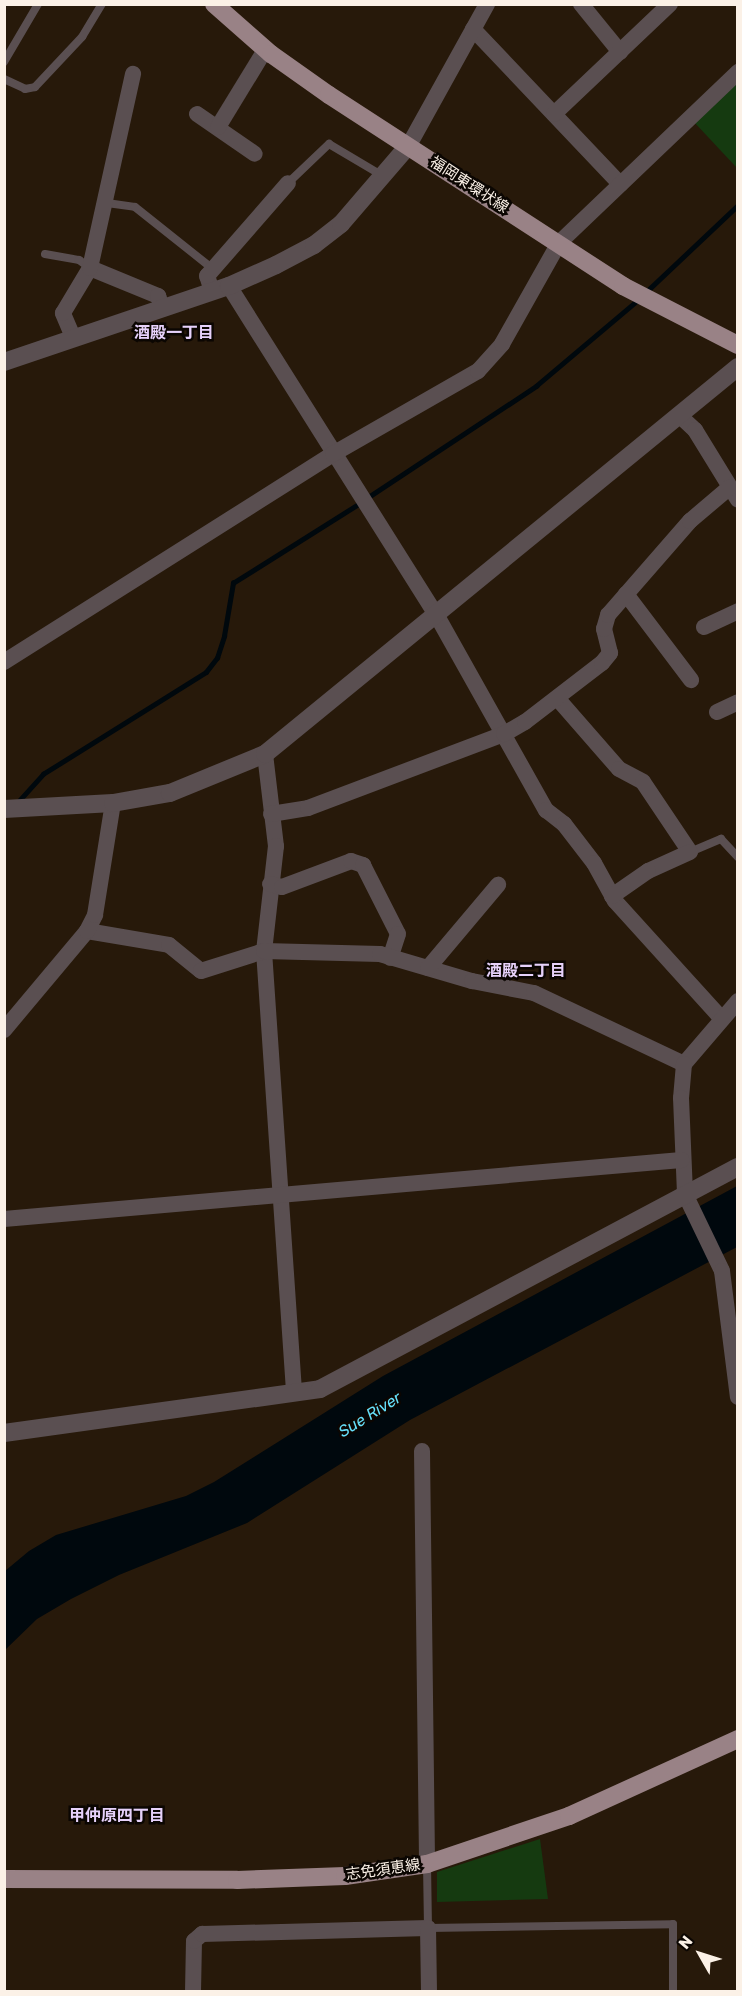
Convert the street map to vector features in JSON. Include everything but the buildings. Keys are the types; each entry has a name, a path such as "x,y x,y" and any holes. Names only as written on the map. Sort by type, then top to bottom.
{"main road":[{"name":"福岡東環状線","path":"214,4 265,50 622,286 738,345"},
{"name":"志免須恵線","path":"4,1879 237,1881 345,1876 427,1864 568,1816 738,1739"}],"street":[{"path":"4,362 221,289 314,245 341,224 409,146 487,4"},
{"path":"581,4 620,52"},
{"path":"554,114 670,4"},
{"path":"473,29 620,184"},
{"path":"218,128 265,50"},
{"path":"4,662 333,454 478,371 502,344 559,243 738,72"},
{"path":"74,337 63,313 90,268 107,203 132,74"},
{"path":"197,114 255,154"},
{"path":"288,183 207,276 221,289 333,454 436,616 546,810 564,824 594,863 612,896 659,954 721,1018"},
{"path":"90,268 158,296 162,307"},
{"path":"4,809 113,803 201,782 265,754 681,417 738,367"},
{"path":"271,814 297,812 504,734 557,698 610,653 604,628 608,615 690,521 734,494 694,429 681,417"},
{"path":"626,594 691,680"},
{"path":"704,627 738,611"},
{"path":"557,698 618,769 643,782 690,852 648,871 612,896"},
{"path":"717,712 738,702"},
{"path":"265,754 276,846 264,951 294,1391"},
{"path":"4,1030 87,931 94,915 113,803"},
{"path":"270,884 282,887 351,861 363,865 398,934 390,958"},
{"path":"428,968 498,885"},
{"path":"87,931 169,945 201,971 264,951 380,954 534,993 684,1064"},
{"path":"738,1001 721,1018 684,1064 681,1161 687,1200 719,1265 738,1397"},
{"path":"4,1220 681,1161"},
{"path":"4,1433 320,1389 687,1200 738,1167"},
{"path":"719,1265 738,1283"},
{"path":"422,1451 427,1864"},
{"path":"193,1992 194,1941 202,1934 428,1928 429,1992"}],"lane":[{"path":"4,62 38,4"},
{"path":"4,79 25,89 35,87 82,37 102,4"},
{"path":"288,183 329,144 383,177"},
{"path":"107,203 135,207 213,269"},
{"path":"45,254 79,260 90,268"},
{"path":"690,852 721,838 738,857"},
{"path":"427,1864 428,1928 673,1924 673,1992"}],"green space":[{"path":"737,80 737,168 693,121"},
{"path":"540,1839 548,1899 437,1902 437,1872"}],"water":[{"name":"Sue River","path":"737,1186 737,1247 410,1420 247,1523 119,1575 71,1599 37,1619 5,1650 5,1571 29,1551 56,1535 186,1496 214,1482 383,1376"}],"waterway":[{"path":"646,292 738,205"},
{"path":"367,498 536,386 640,298"},
{"path":"17,803 43,774 206,672 217,658 224,636 233,583 360,503"}],"district":[{"name":"酒殿一丁目","path":"174,333"},
{"name":"酒殿二丁目","path":"526,971"},
{"name":"甲仲原四丁目","path":"117,1816"}]}
